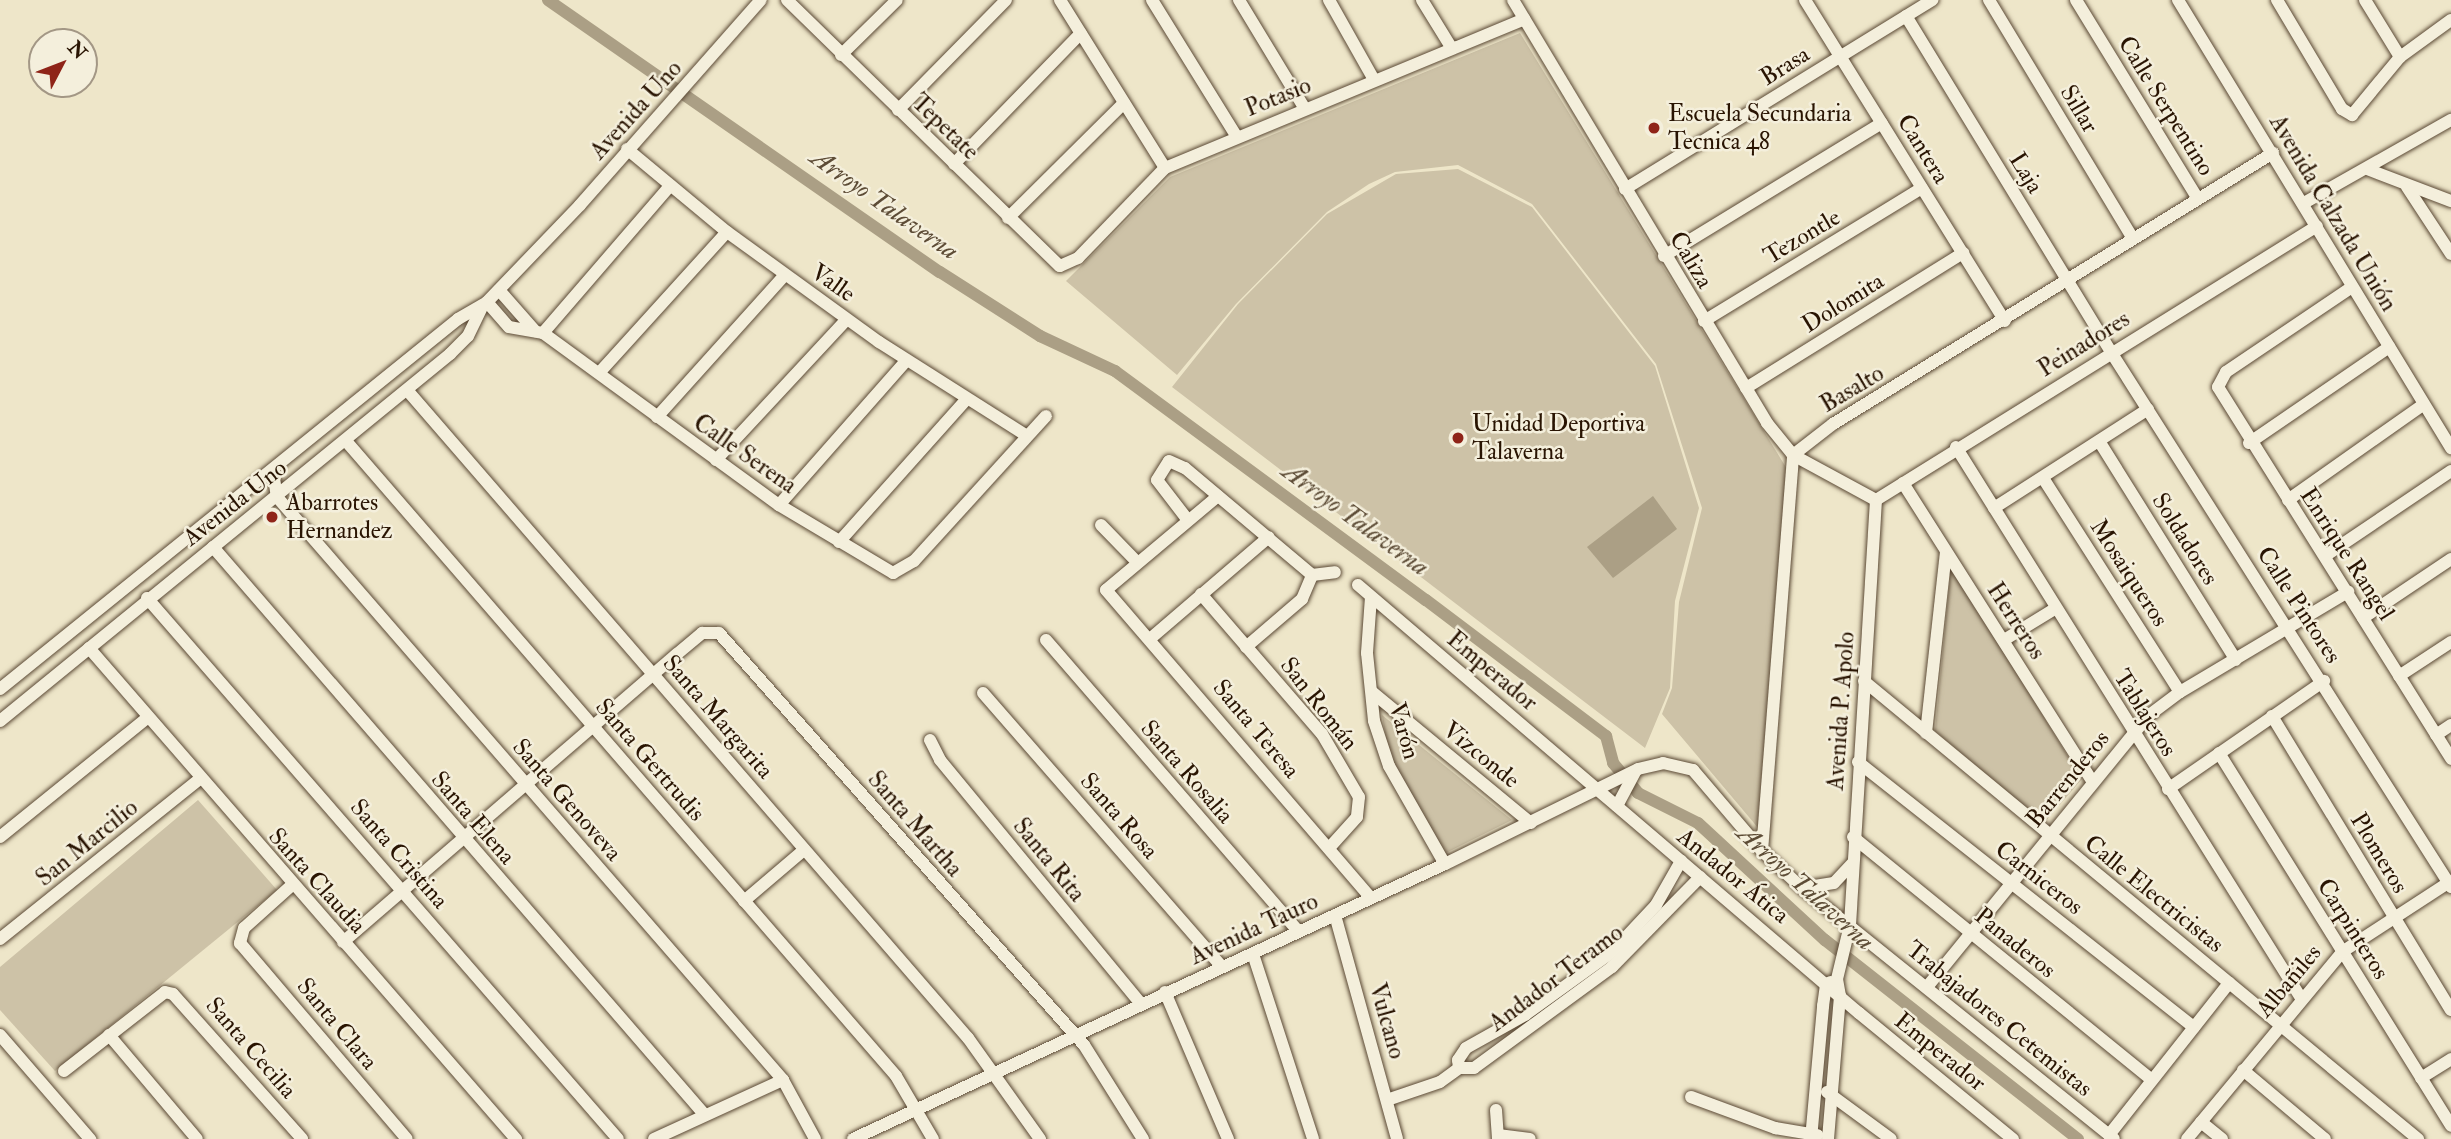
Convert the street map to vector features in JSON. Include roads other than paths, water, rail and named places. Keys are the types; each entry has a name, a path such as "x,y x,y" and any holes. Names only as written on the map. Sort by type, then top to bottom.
{"street":[{"name":"Avenida Uno","path":"0,721 147,598 346,442 468,336 485,305 761,0"},
{"name":"Tepetate","path":"787,0 1056,264 1067,266 1079,258"},
{"path":"841,55 897,0"},
{"path":"898,110 1006,0"},
{"path":"1060,0 1165,169"},
{"path":"1152,0 1237,136"},
{"path":"1239,0 1305,109"},
{"path":"1329,0 1374,80"},
{"path":"1422,0 1451,47"},
{"name":"Caliza","path":"1513,0 1745,388 1793,455 1875,500"},
{"name":"Cantera","path":"1805,0 2005,321"},
{"name":"Brasa","path":"1625,189 1932,0"},
{"name":"Sillar","path":"1989,0 2133,239"},
{"name":"Calle Serpentino","path":"2076,0 2198,199"},
{"name":"Avenida Calzada Unión","path":"2178,0 2451,448"},
{"path":"2277,0 2342,109 2358,112 2400,57 2450,23"},
{"path":"2365,0 2400,57"},
{"name":"Laja","path":"1906,16 2111,352"},
{"name":"Potasio","path":"1079,258 1165,169 1237,136 1524,19"},
{"path":"954,164 1081,33"},
{"path":"1008,218 1124,103"},
{"path":"2304,203 2451,120"},
{"path":"1664,256 1882,123"},
{"name":"Valle","path":"627,149 727,232 785,275 906,361 1027,436"},
{"name":"Basalto","path":"1793,455 1833,424 2005,321 2273,153"},
{"path":"2367,169 2407,187 2451,201"},
{"path":"539,332 670,186"},
{"path":"2407,187 2451,254"},
{"name":"Tezontle","path":"1704,321 1923,188"},
{"name":"Peinadores","path":"1875,500 1956,447 2317,226"},
{"path":"598,373 727,232"},
{"name":"Dolomita","path":"1745,388 1963,253"},
{"path":"657,417 785,275"},
{"name":"Enrique Rangel","path":"2352,287 2226,372 2220,381 2220,395 2348,592 2451,760"},
{"name":"Calle Serena","path":"499,290 539,332 779,505 897,573 932,540 1027,436"},
{"name":"Avenida Uno","path":"0,689 248,492 458,318 485,305"},
{"name":"Calle Serena","path":"485,305 509,327 539,332"},
{"path":"716,460 847,319"},
{"path":"2249,443 2389,347"},
{"name":"Calle Pintores","path":"2111,352 2324,681 2450,883"},
{"path":"779,505 906,361"},
{"name":"Santa Margarita","path":"407,390 996,1073 1040,1139"},
{"path":"839,542 966,400"},
{"path":"2288,500 2424,404"},
{"path":"1994,508 2148,410"},
{"path":"1027,436 1046,416"},
{"name":"Soldadores","path":"2099,441 2236,660"},
{"name":"Santa Gertrudis","path":"346,442 896,1076 933,1139"},
{"name":"Tablajeros","path":"1956,447 2132,733 2301,998"},
{"path":"1762,851 1793,455"},
{"path":"1187,519 1157,480 1169,461 1185,468 1312,575 1335,572"},
{"path":"2325,556 2451,471"},
{"path":"272,472 277,497"},
{"name":"Mosaiqueros","path":"2043,478 2180,692"},
{"name":"Herreros","path":"1903,482 2093,782"},
{"path":"248,492 261,490 277,497"},
{"path":"1101,525 1136,561 1218,496"},
{"name":"Santa Genoveva","path":"277,497 783,1080 815,1139"},
{"name":"Avenida P. Apolo","path":"1812,1137 1815,1084 1834,978 1850,925 1853,837 1875,500"},
{"path":"1151,638 1269,537"},
{"name":"Santa Elena","path":"213,547 463,839 704,1114"},
{"path":"1926,733 1946,553"},
{"path":"2364,618 2451,559"},
{"name":"Santa Teresa","path":"1136,561 1106,590 1151,638 1371,898"},
{"path":"1246,647 1302,599 1312,575"},
{"name":"Emperador","path":"1358,585 1604,786"},
{"name":"Barrenderos","path":"1927,987 2132,733 2180,692 2348,592"},
{"name":"San Román","path":"1201,594 1328,742 1359,797 1357,817 1329,848"},
{"name":"Varón","path":"1371,597 1367,653 1374,721 1389,766 1445,864"},
{"name":"Santa Cristina","path":"147,598 618,1139"},
{"path":"2004,640 2056,608"},
{"name":"Santa Martha","path":"653,674 702,633 710,631 727,637 1074,1035 1106,1076 1143,1139"},
{"name":"Santa Rosalia","path":"1046,640 1297,930"},
{"path":"2399,676 2451,642"},
{"name":"Santa Claudia","path":"89,648 292,885 516,1139"},
{"path":"26,668 43,687"},
{"path":"344,942 653,674"},
{"name":"Calle Electricistas","path":"1864,681 2418,1139"},
{"path":"2168,789 2324,681"},
{"name":"Vizconde","path":"1372,692 1531,823"},
{"name":"Santa Rosa","path":"983,693 1223,967"},
{"name":"Plomeros","path":"2272,716 2451,1010"},
{"path":"0,837 147,718"},
{"path":"2436,735 2451,725"},
{"name":"Santa Rita","path":"930,740 940,760 1140,1003"},
{"name":"Carpinteros","path":"2219,753 2451,1126"},
{"name":"Carniceros","path":"1858,762 2194,1027"},
{"name":"Trabajadores Cetemistas","path":"1674,764 1693,770 1762,851 1802,888 2111,1137"},
{"name":"Avenida Tauro","path":"853,1139 917,1111 1140,1003 1253,954 1297,930 1445,864 1642,768 1674,764"},
{"path":"1618,801 1642,768"},
{"name":"San Marcilio","path":"0,939 200,779"},
{"name":"Andador Ática","path":"1604,786 1700,877 1834,978 1840,996"},
{"name":"Panaderos","path":"1853,837 2152,1080"},
{"path":"744,901 804,849"},
{"path":"1387,1100 1440,1082 1459,1068 1458,1060 1466,1048 1525,1015 1611,953 1656,905 1681,861"},
{"path":"1802,888 1834,883 1852,864"},
{"name":"Andador Teramo","path":"1459,1068 1474,1068 1612,967 1700,877"},
{"name":"Albañiles","path":"2187,1139 2301,998 2342,952 2393,916 2450,883"},
{"name":"Santa Clara","path":"292,885 240,935 240,943 407,1139"},
{"name":"Vulcano","path":"1335,915 1397,1139"},
{"path":"1253,954 1313,1139"},
{"path":"2111,1137 2152,1080 2230,983"},
{"name":"Santa Cecilia","path":"109,1035 165,992 180,997 302,1139"},
{"path":"1165,992 1228,1139"},
{"path":"1691,1097 1775,1128 1812,1137 1828,1137 1840,996"},
{"name":"Emperador","path":"1840,996 2014,1139"},
{"path":"0,1035 5,1052 90,1139"},
{"path":"64,1071 109,1035 197,1139"},
{"path":"2421,1078 2451,1059"},
{"path":"2243,1070 2325,1139"},
{"path":"653,1139 783,1080"},
{"path":"1815,1084 1891,1139"},
{"path":"1496,1110 1498,1137 1530,1139"},
{"path":"2201,1122 2222,1139"}],"waterway":[{"name":"Arroyo Talaverna","path":"548,0 940,272 1040,336 1115,371 1426,600 1606,736 1613,763 1638,793 1698,823 1825,940 2078,1139"}],"place":[{"name":"Escuela Secundaria Tecnica 48","path":"1654,128"},
{"name":"Unidad Deportiva Talaverna","path":"1458,438"},
{"name":"Abarrotes Hernandez","path":"272,517"}]}
